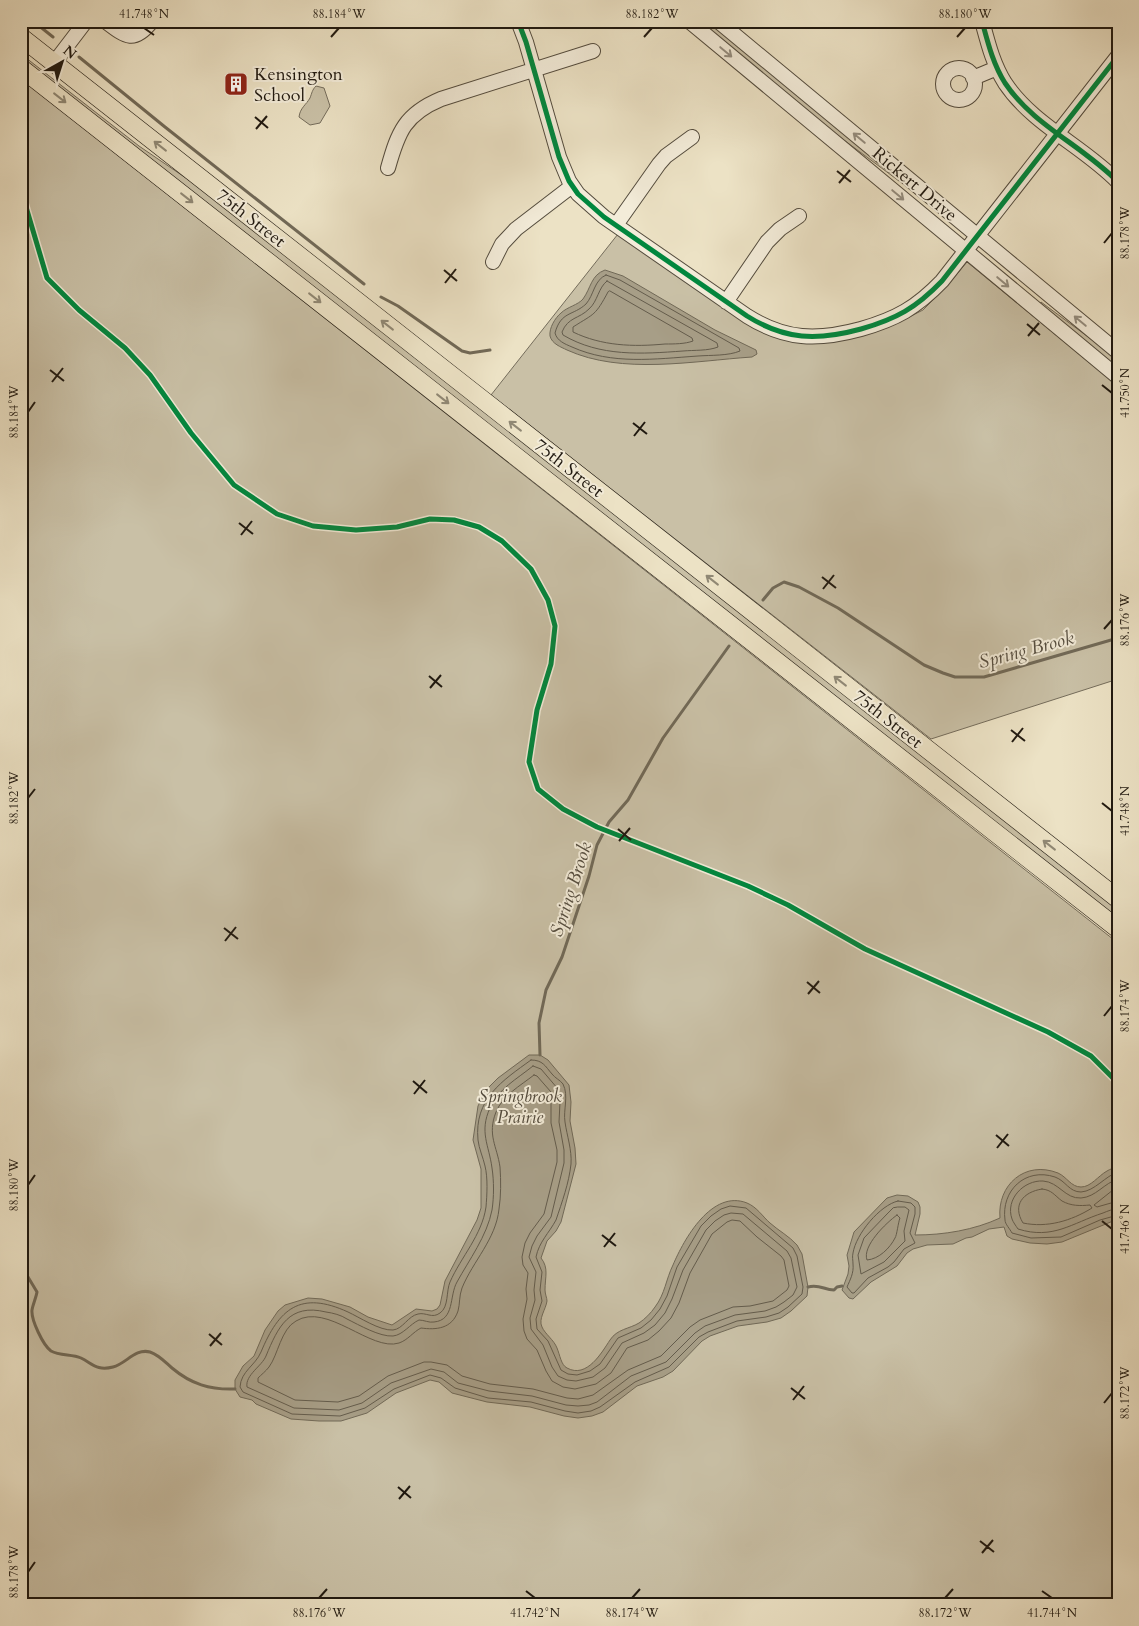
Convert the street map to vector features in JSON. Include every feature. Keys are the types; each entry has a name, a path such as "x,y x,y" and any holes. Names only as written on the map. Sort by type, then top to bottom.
{"main road":[{"name":"75th Street","path":"21,37 1118,899"},
{"name":"75th Street","path":"21,68 1118,929"}],"street":[{"path":"54,63 86,21"},
{"path":"106,21 129,36 141,33 152,21"},
{"path":"518,21 559,157 572,186 595,210 759,324 786,334 820,338 848,333 886,322 911,309 928,296 942,281 1118,56"},
{"name":"Rickert Drive","path":"688,21 1118,377"},
{"name":"Rickert Drive","path":"718,21 1118,352"},
{"path":"982,21 997,68 1014,94 1027,108 1118,182"},
{"path":"388,168 395,141 402,128 410,118 428,104 593,51"},
{"path":"974,78 997,68"},
{"path":"616,225 666,156 692,137"},
{"path":"493,262 502,244 516,229 572,186"},
{"path":"726,302 767,242 780,229 799,216"}],"green space":[{"path":"699,21 710,21 900,180 825,126"},
{"path":"21,54 139,146 221,202 1118,906 1118,922 21,61"},
{"name":"Springbrook Prairie","path":"21,79 1118,943 1118,1605 21,1605"},
{"path":"316,86 324,88 330,106 320,123 310,125 299,117"},
{"path":"618,234 779,338 893,325 923,310 967,262 1118,386 1118,679 931,739 491,395"},
{"path":"1041,302 1118,359 1118,368 1040,304"}],"water":[{"path":"605,270 623,276 715,330 756,350 757,354 752,357 682,363 634,364 588,358 557,345 550,336 550,330 555,320 563,311 583,299 594,278"},
{"path":"529,1055 540,1055 548,1060 569,1085 571,1102 570,1121 576,1164 561,1222 547,1241 541,1258 546,1269 545,1290 547,1301 541,1324 543,1330 556,1345 565,1367 581,1370 587,1367 593,1363 613,1336 639,1323 648,1316 661,1297 684,1242 701,1219 722,1203 734,1201 751,1205 797,1245 802,1254 808,1287 807,1296 781,1318 738,1326 710,1336 702,1341 673,1371 663,1377 637,1386 603,1412 592,1416 578,1418 530,1407 487,1402 452,1393 439,1382 430,1380 396,1393 367,1413 341,1421 291,1419 256,1404 252,1400 240,1397 235,1389 235,1380 243,1366 254,1356 265,1330 278,1311 285,1305 308,1298 322,1299 350,1307 368,1317 392,1325 416,1309 432,1311 437,1309 440,1305 445,1281 477,1220 481,1208 481,1169 473,1140 478,1106 486,1090 498,1078"},
{"path":"1118,1167 1118,1219 1062,1242 1047,1244 1012,1239 1007,1236 1004,1227 989,1229 953,1244 927,1245 913,1249 907,1253 897,1266 871,1282 853,1299 849,1298 842,1290 848,1274 847,1255 854,1232 887,1198 897,1195 908,1196 918,1202 920,1214 915,1235 948,1233 980,1226 1000,1218 1000,1206 1003,1195 1008,1186 1024,1173 1046,1170 1058,1173 1078,1187 1085,1187 1108,1170"}],"waterway":[{"path":"33,21 53,37"},
{"path":"79,57 364,284"},
{"path":"381,297 398,306 462,351 470,353 490,350"},
{"name":"Spring Brook","path":"763,600 773,588 784,582 799,587 838,608 924,665 955,677 984,677 1118,638"},
{"name":"Spring Brook","path":"540,1055 539,1023 546,990 562,957 589,876 597,845 609,822 628,800 663,738 729,646"},
{"name":"Spring Brook","path":"21,1274 28,1277 37,1292 32,1310 33,1320 41,1338 51,1351 81,1358 103,1368 118,1365 140,1352 150,1352 179,1374 194,1382 209,1387 235,1389"},
{"path":"808,1287 816,1286 834,1290 842,1286"}],"cycle path":[{"path":"518,21 526,42 559,157 569,181 578,194 604,217 747,316 775,330 802,336 830,335 861,329 895,317 923,298 942,281 1118,56"},
{"path":"982,21 997,68 1016,98 1118,182"},
{"path":"21,190 47,278 79,310 125,348 150,375 191,433 234,485 277,514 313,526 356,530 397,527 430,519 454,520 479,527 502,541 531,569 548,600 555,626 551,664 537,710 529,762 538,789 563,809 597,827 748,886 788,905 865,949 1048,1032 1091,1056 1118,1083"}],"place":[{"name":"Kensington School","path":"236,84"}]}
